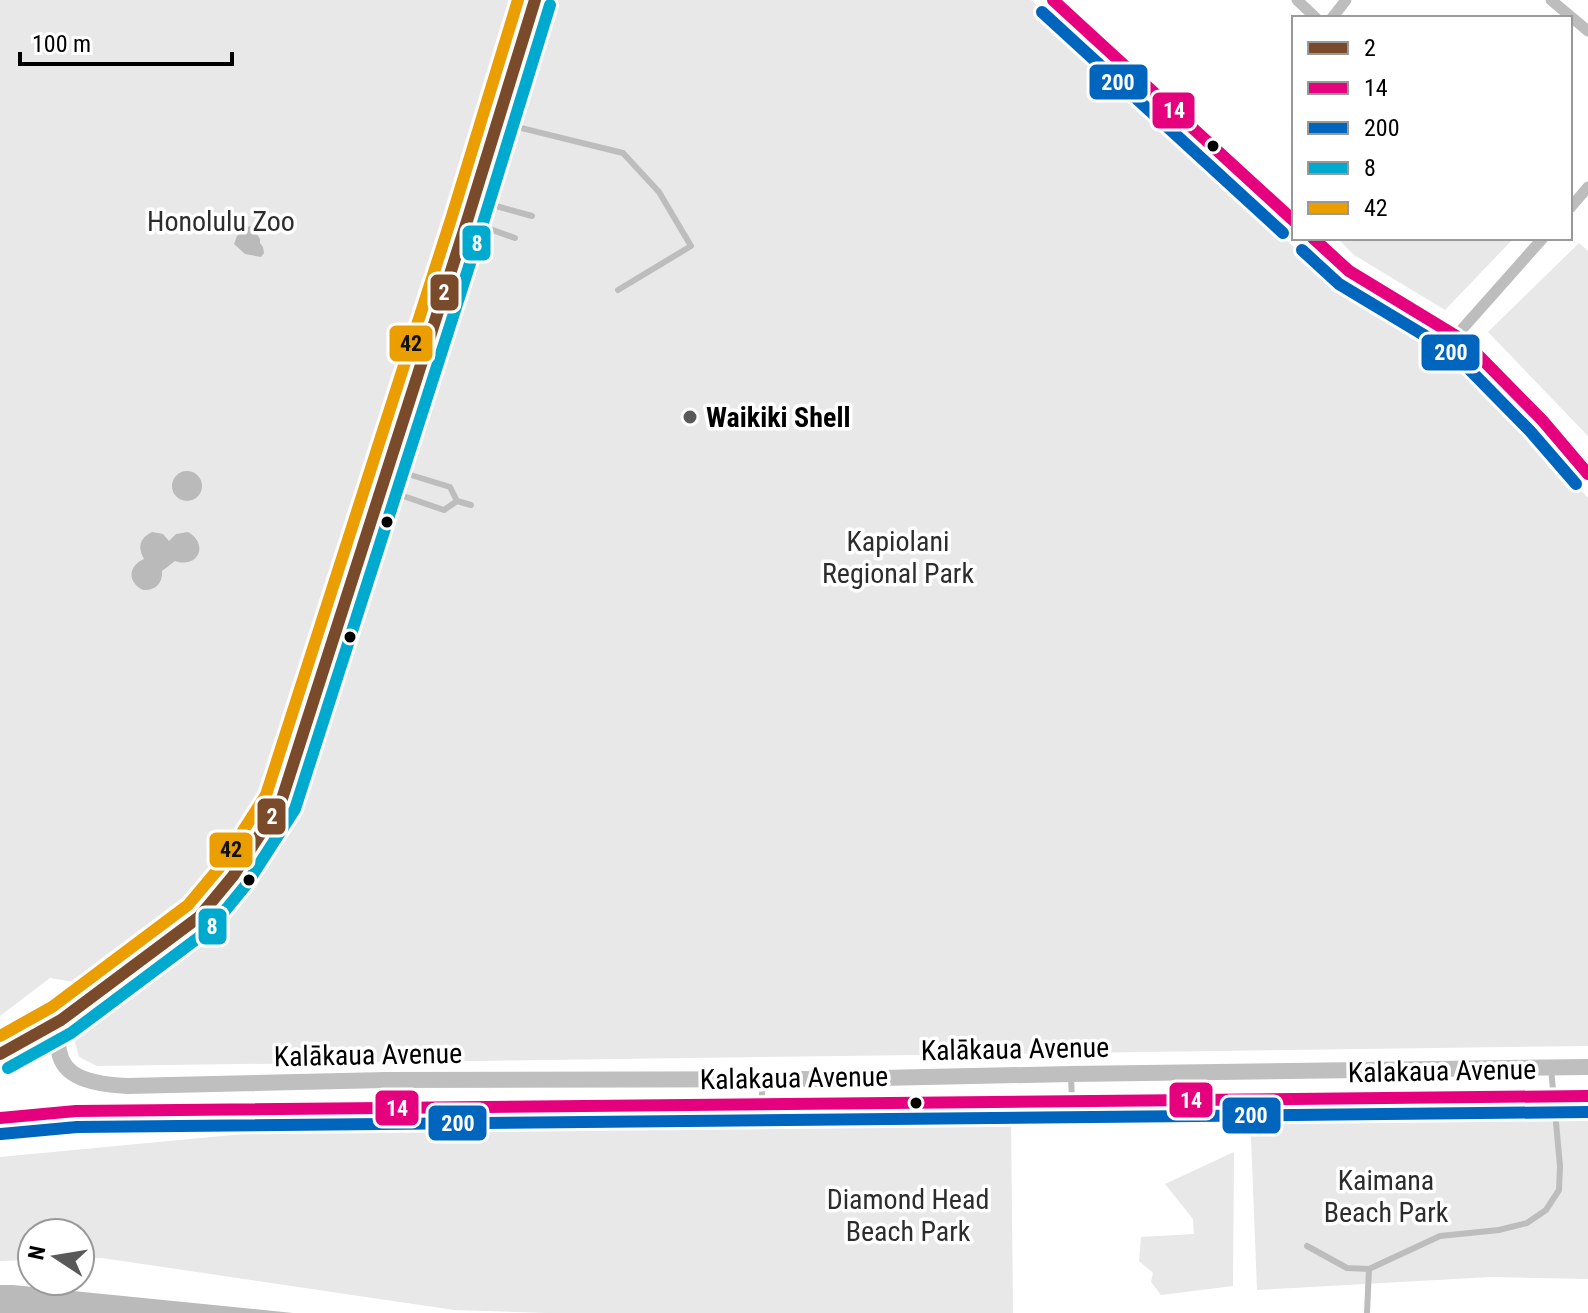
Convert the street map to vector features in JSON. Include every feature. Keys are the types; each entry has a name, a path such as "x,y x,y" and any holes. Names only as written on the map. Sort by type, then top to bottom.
{"street":[{"path":"0,1054 61,1020 199,917 233,876 281,802 535,0"},
{"path":"1053,0 1292,219"},
{"path":"1297,0 1314,16"},
{"path":"1334,16 1346,0"},
{"path":"1551,0 1570,16"},
{"path":"1572,18 1588,31"},
{"path":"1572,206 1588,187"},
{"path":"1315,240 1349,271 1456,336 1542,420 1588,474"},
{"path":"1456,336 1541,240"},
{"name":"Kalākaua Avenue","path":"61,1020 57,1043 60,1056 72,1072 83,1080 128,1086 386,1080 834,1079 1588,1067"},
{"name":"Kalakaua Avenue","path":"0,1118 76,1111 1588,1096"}],"lane":[{"path":"497,122 623,153 659,192 691,246 618,290"},
{"path":"473,200 532,216"},
{"path":"467,221 515,238"},
{"path":"388,468 450,487 457,501 471,505"},
{"path":"381,488 444,510 457,501"},
{"path":"1307,1246 1347,1268 1369,1269 1440,1236 1499,1230 1527,1223 1546,1210 1559,1190 1560,1166 1551,1068"},
{"path":"1071,1074 1072,1101"},
{"path":"762,1079 762,1104"},
{"path":"386,1080 387,1108"},
{"path":"1367,1313 1369,1269"}],"green space":[{"name":"Honolulu Zoo","path":"0,0 523,0 271,793 189,907 74,982 50,978 0,1016"},
{"name":"Kapiolani Regional Park","path":"553,0 1031,0 1331,282 1449,347 1469,363 1588,498 1588,1046 97,1066 79,1057 71,1028 209,924 299,805"},
{"path":"1339,240 1512,240 1445,310 1354,255"},
{"path":"1579,243 1588,251 1588,436 1488,332"},
{"name":"Kaimana Beach Park","path":"1588,1105 1588,1279 1491,1277 1257,1290 1250,1112"},
{"name":"Diamond Head Beach Park","path":"1011,1116 1013,1313 546,1313 454,1310 96,1258 96,1217 16,1217 16,1260 0,1261 0,1157 338,1125"},
{"path":"1234,1152 1233,1286 1161,1295 1151,1282 1153,1273 1139,1261 1141,1237 1194,1234 1193,1219 1165,1184"}],"shaded area":[{"path":"246,226 252,227 260,239 264,253 261,257 245,254 234,244"},
{"path":"187,471 198,475 202,486 198,497 187,501 176,497 172,486 176,475"},
{"path":"152,532 163,534 169,541 176,534 188,532 195,537 199,549 195,559 183,563 175,561 162,571 157,585 143,590 134,583 132,570 144,559 140,547 142,540"},
{"path":"0,1285 13,1285 16,1285 16,1297 96,1297 96,1293 293,1313 0,1313"}],"transit line":[{"name":"42","path":"0,1036 52,1007 188,905 220,867 266,795 518,0"},
{"name":"2","path":"0,1054 61,1020 199,917 233,876 281,802 535,0"},
{"name":"14","path":"1053,0 1292,219"},
{"name":"8","path":"8,1068 71,1033 210,929 246,885 295,809 550,5"},
{"name":"200","path":"1042,12 1283,233"},
{"name":"14","path":"1315,240 1349,271 1456,336 1542,420 1588,474"},
{"name":"200","path":"1302,250 1339,284 1447,349 1530,431 1576,484"},
{"name":"14","path":"0,1118 76,1111 1588,1096"},
{"name":"200","path":"1,1134 77,1127 1588,1112"}],"place":[{"name":"Waikiki Shell","path":"690,417"}]}
